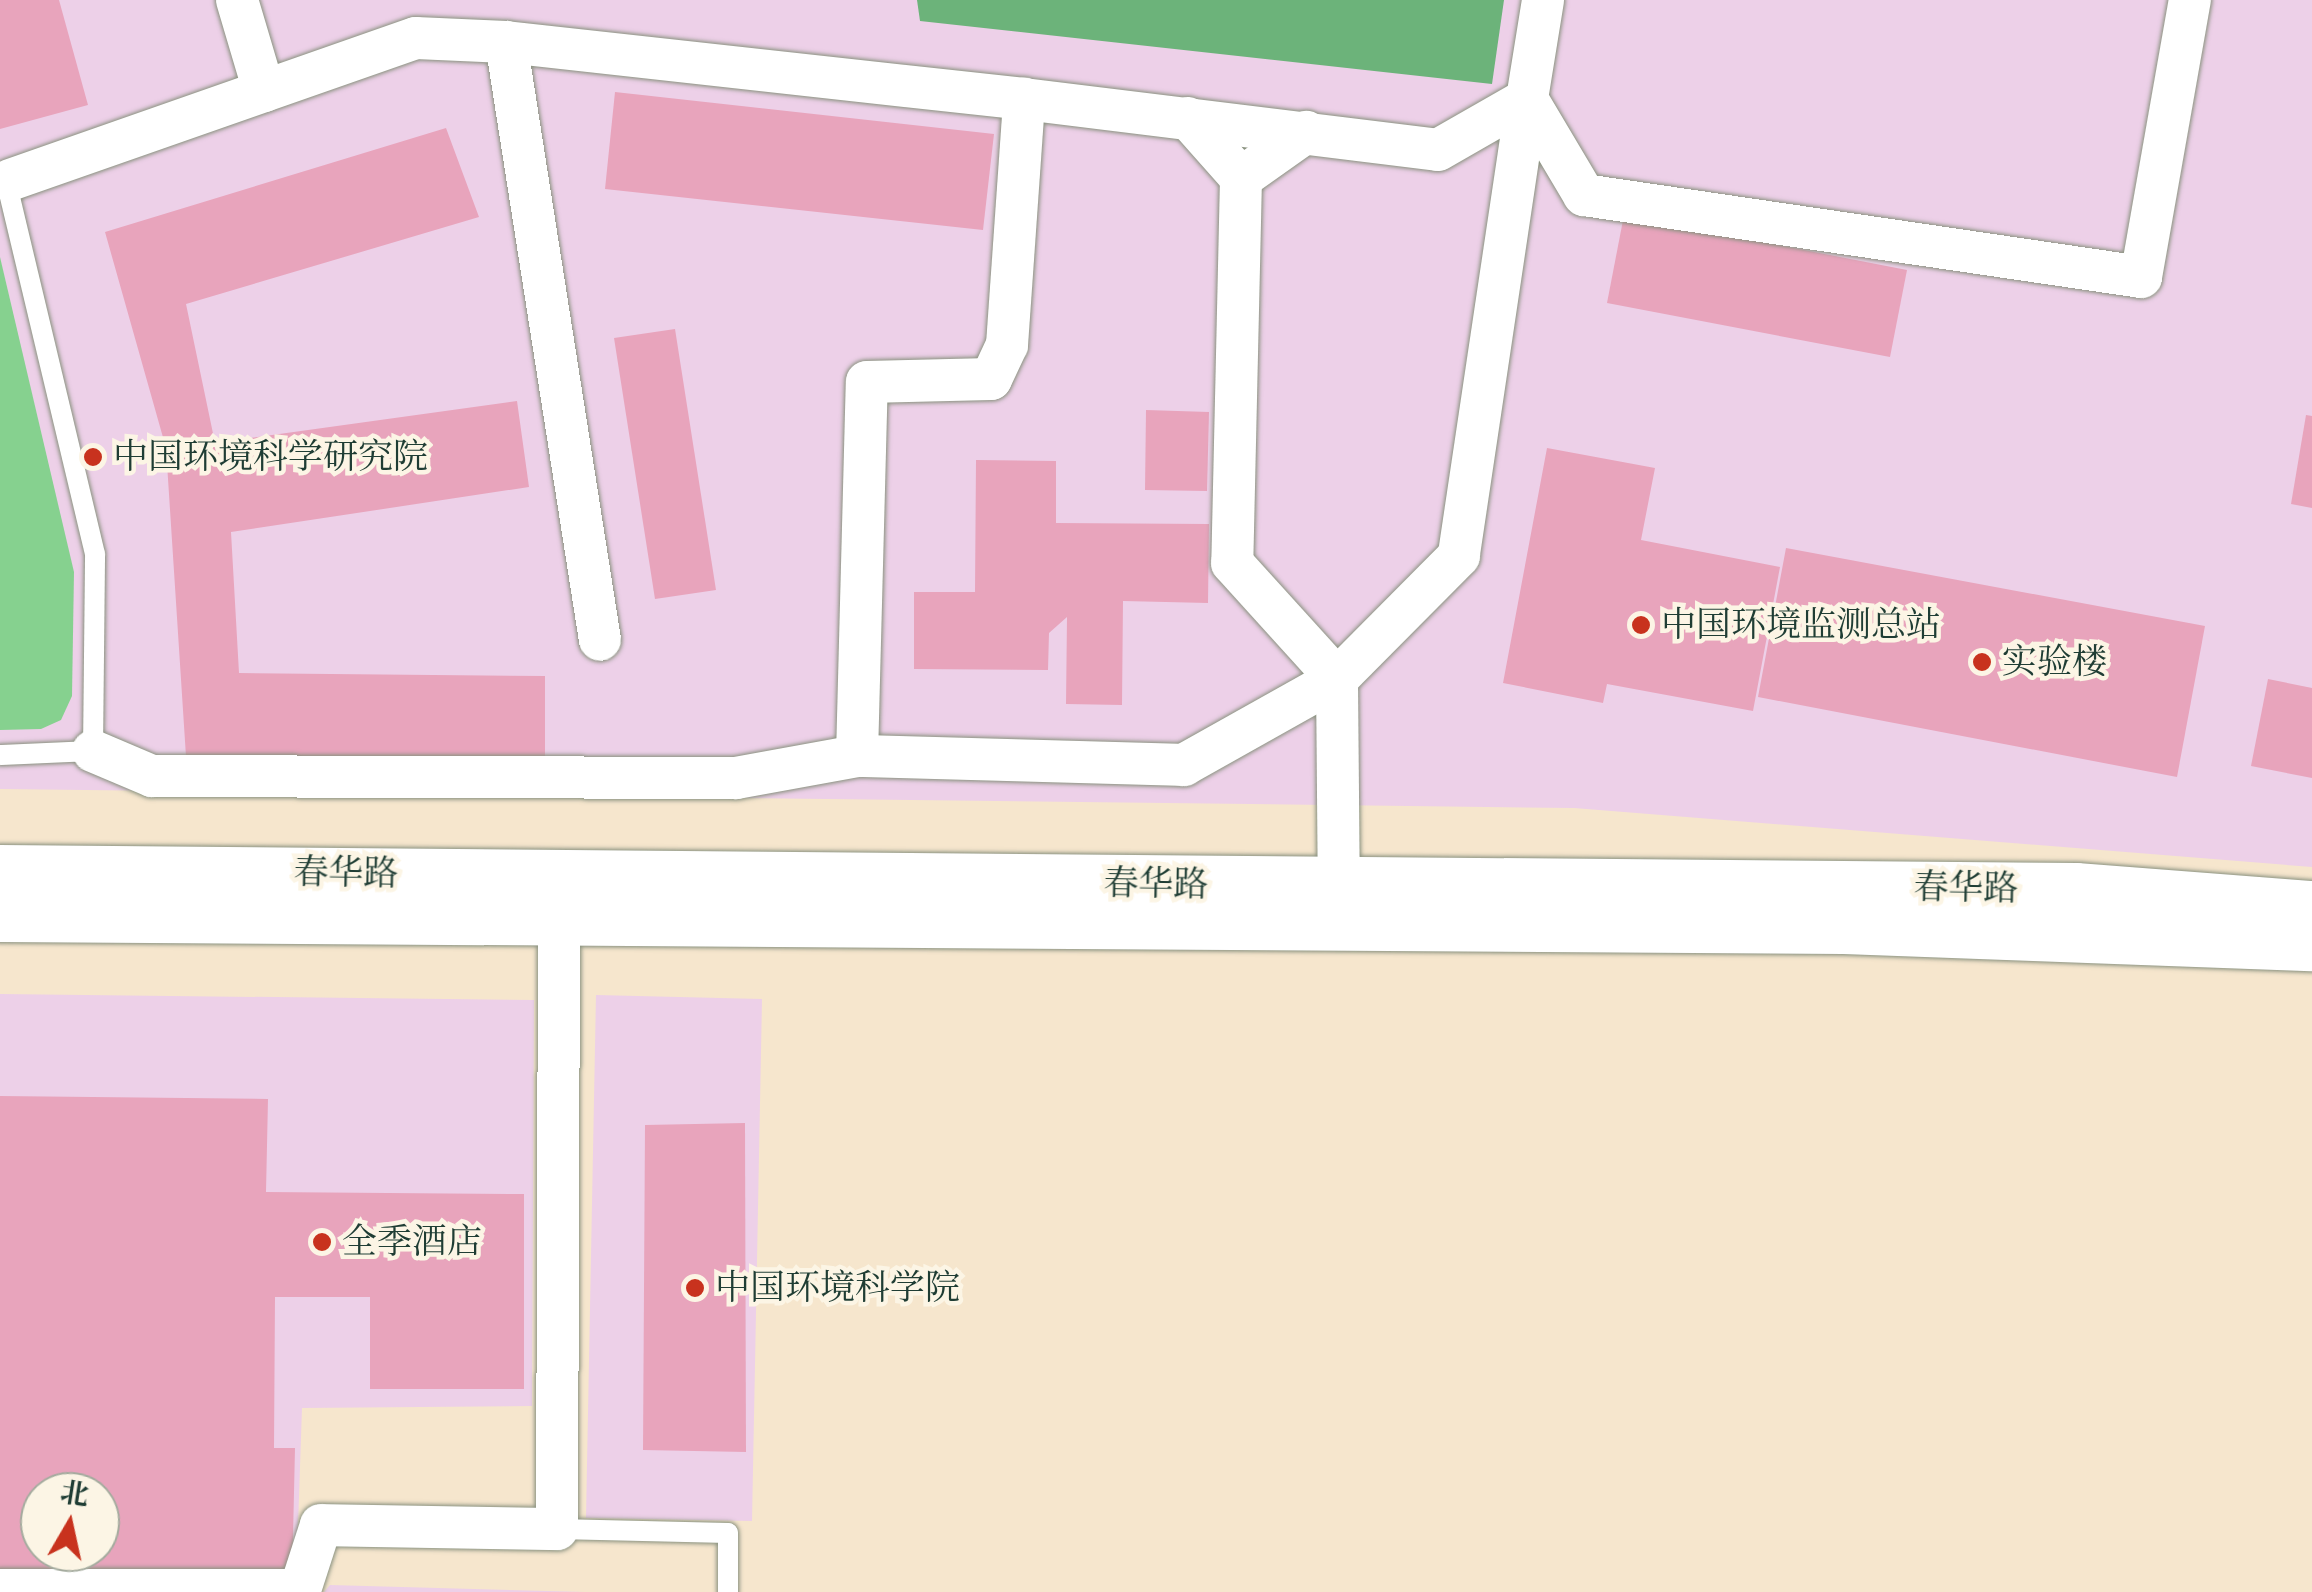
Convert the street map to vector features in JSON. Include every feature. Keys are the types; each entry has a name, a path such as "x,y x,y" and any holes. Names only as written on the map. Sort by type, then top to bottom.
{"street":[{"path":"237,0 264,90"},
{"path":"93,751 152,776 736,778 858,756 1184,765 1338,679 1459,556 1543,0"},
{"path":"1527,99 1584,195 2141,278 2190,0"},
{"path":"5,181 416,38 506,42 1024,98 1438,150 1527,99"},
{"path":"506,42 600,640"},
{"path":"858,756 867,382 990,379 1007,344 1024,98"},
{"path":"1188,118 1241,178 1232,563 1338,679 1339,906"},
{"path":"1241,178 1306,132"},
{"name":"春华路","path":"0,871 1339,906 2312,944"},
{"name":"春华路","path":"0,916 558,920 2076,890 2312,906"},
{"path":"0,1590 300,1590 321,1526 557,1529 558,920"}],"lane":[{"path":"0,755 93,751 95,554 5,181"},
{"path":"557,1529 728,1532 728,1592"}],"shaded area":[{"name":"中国环境科学研究院","path":"0,0 2312,0 2312,867 1574,808 0,789"},
{"path":"0,994 534,1000 532,1406 302,1408 296,1586 0,1581"},
{"path":"596,995 762,999 752,1521 586,1518"},
{"path":"330,1585 585,1592 324,1592"}],"green space":[{"path":"917,0 1504,0 1492,84 920,21"},
{"path":"0,257 74,572 72,696 61,720 41,729 0,730"}],"building":[{"path":"0,0 59,0 88,105 0,129"},
{"path":"615,92 994,134 983,230 605,189"},
{"path":"446,128 479,217 186,304 215,443 517,401 529,487 231,532 239,673 545,676 545,769 187,772 166,448 105,232"},
{"path":"1624,215 1907,270 1890,357 1607,303"},
{"path":"675,329 716,590 655,599 614,338"},
{"path":"1146,410 1209,412 1207,491 1145,490"},
{"path":"2306,415 2312,416 2312,508 2291,504"},
{"name":"中国环境监测总站","path":"1547,448 1655,468 1641,540 1780,567 1753,711 1607,684 1603,703 1503,683"},
{"path":"976,460 1056,461 1056,523 1209,524 1208,603 1123,601 1122,705 1066,704 1067,617 1049,633 1048,670 914,669 914,592 975,592"},
{"name":"实验楼","path":"1786,548 2205,626 2177,777 1758,697"},
{"path":"2268,679 2312,688 2312,778 2251,766"},
{"path":"0,1096 268,1099 266,1192 524,1194 524,1389 370,1389 370,1297 275,1297 274,1448 295,1448 292,1582 0,1576"},
{"name":"中国环境科学院","path":"745,1123 746,1452 643,1450 645,1125"}],"place":[{"name":"中国环境科学研究院","path":"93,457"},
{"name":"中国环境监测总站","path":"1641,625"},
{"name":"实验楼","path":"1982,662"},
{"name":"全季酒店","path":"322,1242"},
{"name":"中国环境科学院","path":"695,1288"}]}
